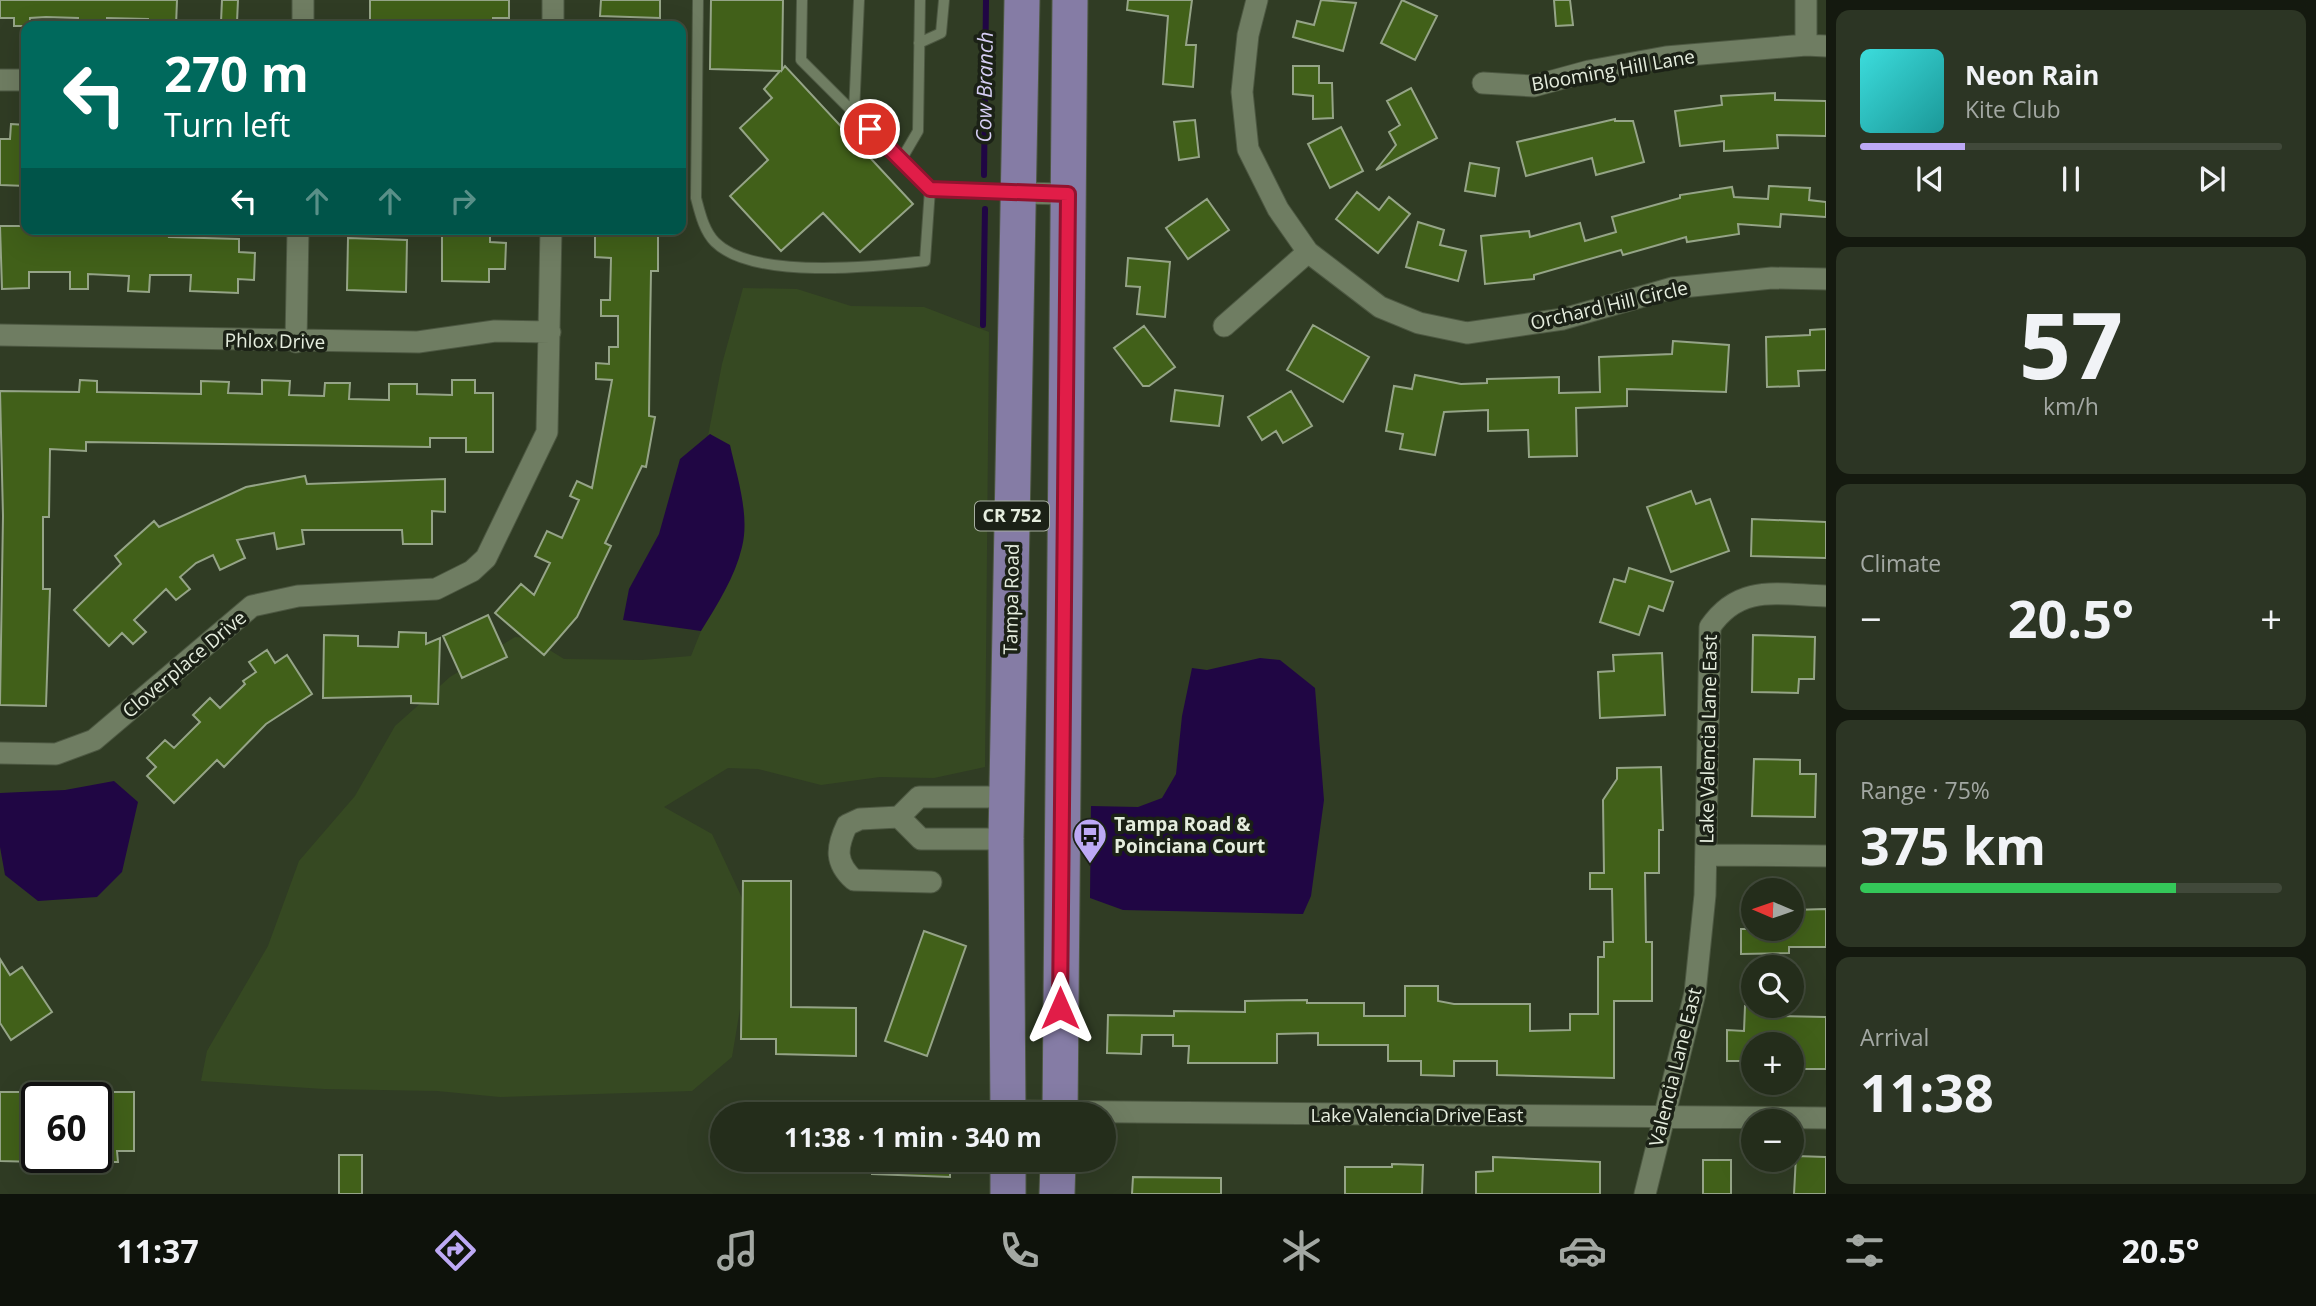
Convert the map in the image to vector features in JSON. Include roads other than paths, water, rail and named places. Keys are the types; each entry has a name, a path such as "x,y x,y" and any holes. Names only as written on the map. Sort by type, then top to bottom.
{"main road":[{"name":"Tampa Road","path":"1008,1102 1006,839 1021,0"},
{"name":"CR 752","path":"1060,1102 1070,0"},
{"path":"1008,1172 1008,1194"},
{"path":"1057,1194 1058,1172"}],"street":[{"path":"303,0 303,21"},
{"path":"553,0 553,21"},
{"name":"Orchard Hill Circle","path":"1257,0 1248,35 1241,92 1248,149 1278,209 1308,252 1380,307 1419,323 1467,333 1563,319 1672,288 1772,278 1826,279"},
{"path":"1806,0 1816,46"},
{"name":"Blooming Hill Lane","path":"1483,83 1535,86 1589,71 1666,57 1816,46"},
{"path":"0,80 21,80"},
{"path":"1019,193 1068,194"},
{"path":"296,342 298,235"},
{"name":"Cloverplace Drive","path":"0,753 57,754 94,740 252,606 298,596 436,589 472,571 486,558 547,432 551,235"},
{"path":"1224,326 1308,252"},
{"name":"Phlox Drive","path":"0,335 418,342 495,331 550,332"},
{"name":"Lake Valencia Lane East","path":"1706,855 1710,627 1720,612 1748,595 1826,596"},
{"path":"931,883 854,880 841,868 838,852 847,825 860,819 900,817 919,797 1007,797"},
{"path":"900,817 921,839 1006,839"},
{"path":"1706,855 1826,856"},
{"name":"Valencia Lane East","path":"1645,1194 1662,1115 1695,993 1706,855"},
{"name":"Lake Valencia Drive East","path":"1116,1114 1826,1118"}],"lane":[{"path":"698,0 696,198 703,221 715,242 738,257 765,265 862,268 925,261 930,189"},
{"path":"802,0 801,60 930,189 1019,193"},
{"path":"854,113 859,0"},
{"path":"901,160 918,131 920,0"},
{"path":"919,43 941,33 944,0"}],"waterway":[{"name":"Cow Branch","path":"984,175 986,0"},
{"name":"Cow Branch","path":"983,325 985,209"}],"place":[{"name":"Tampa Road & Poinciana Court","path":"1090,865"}]}
